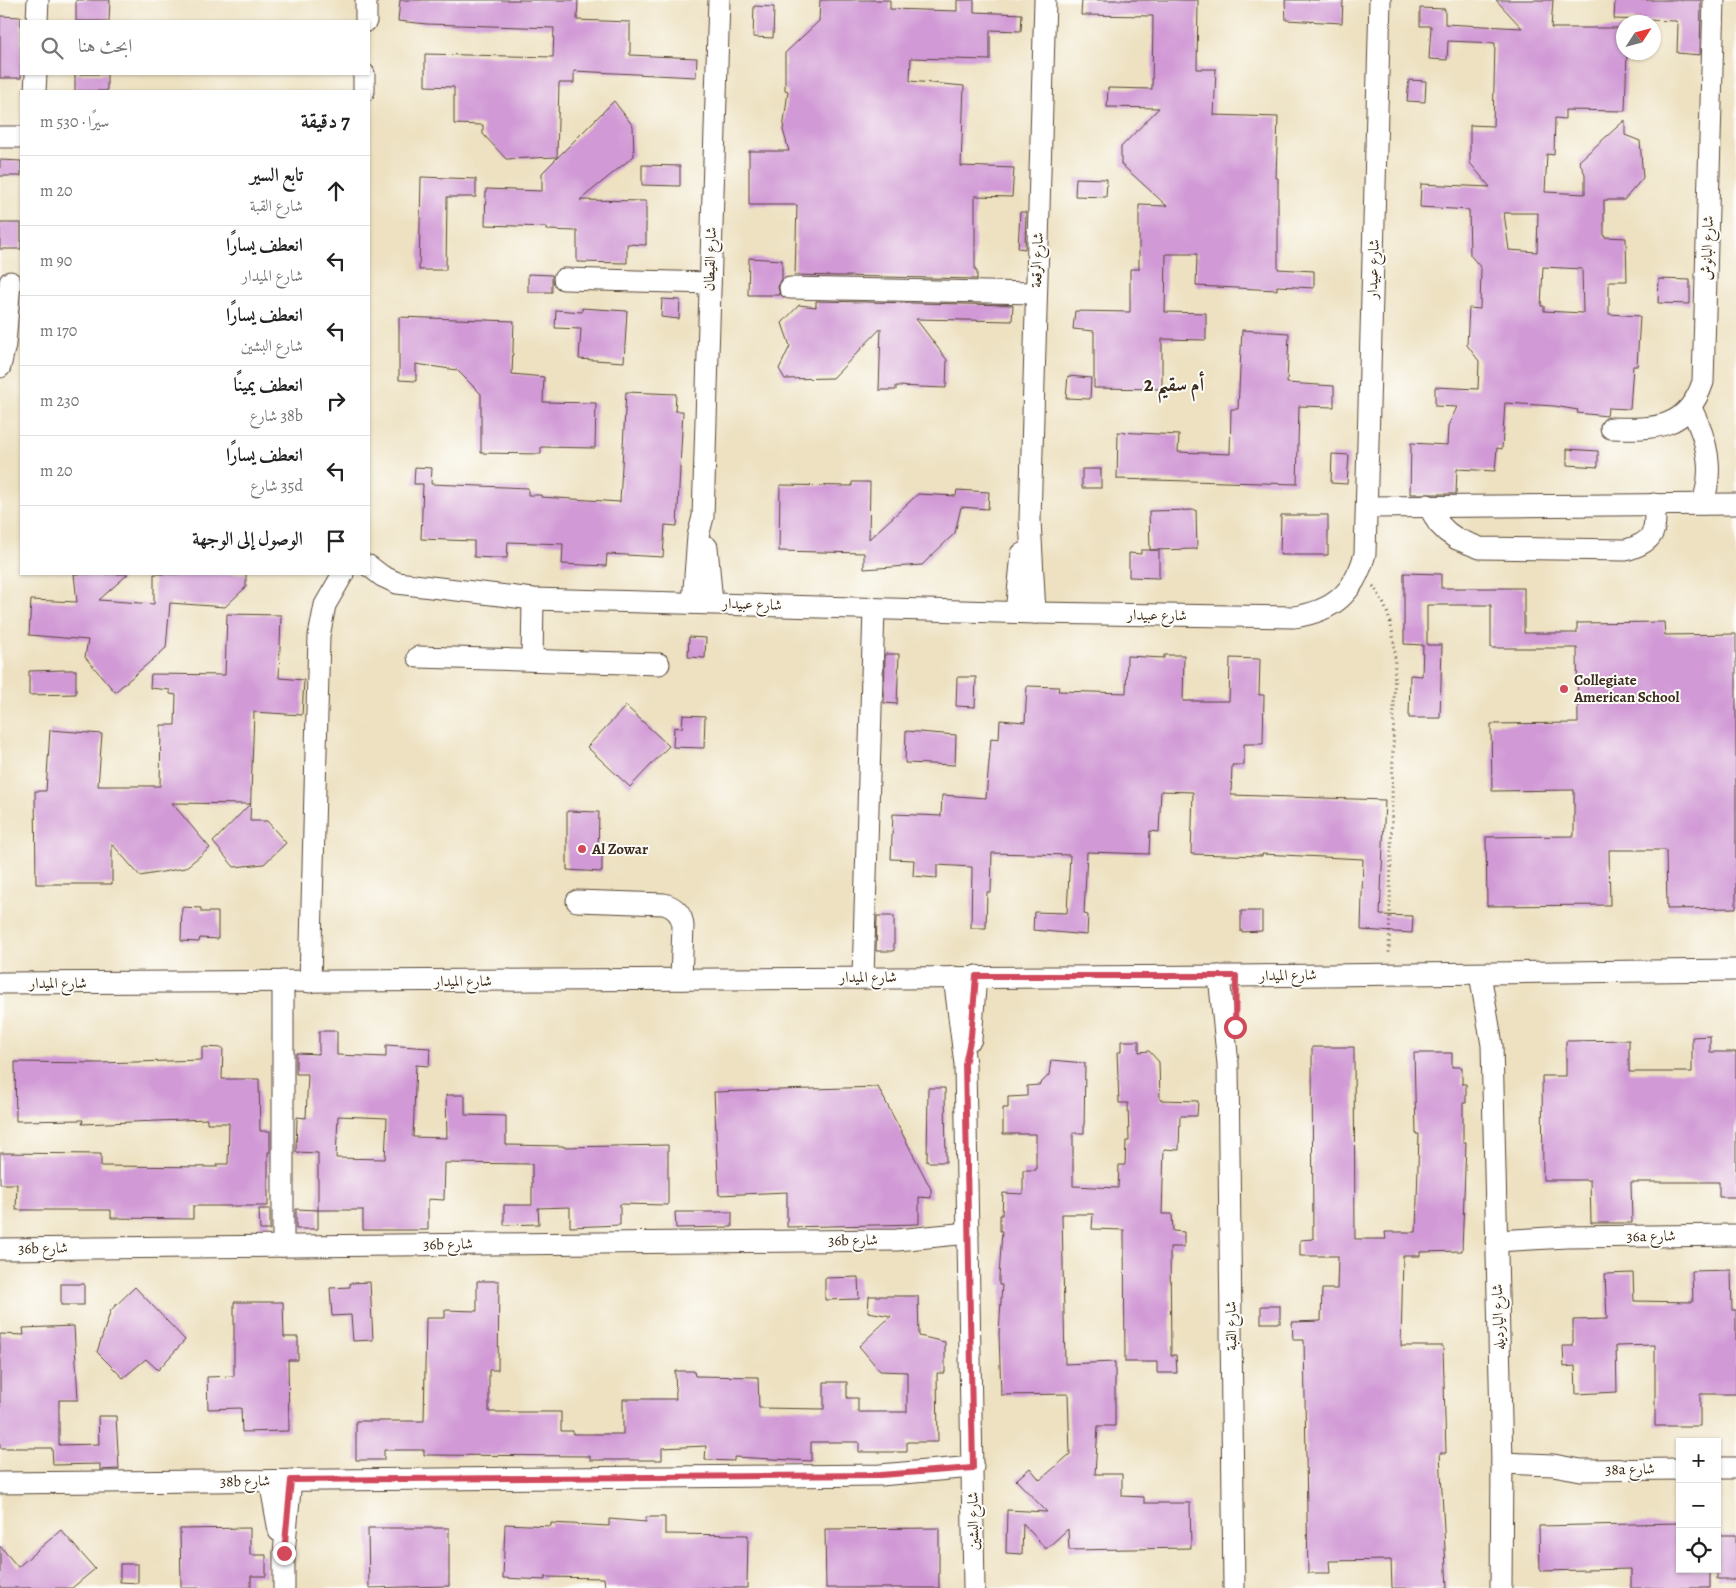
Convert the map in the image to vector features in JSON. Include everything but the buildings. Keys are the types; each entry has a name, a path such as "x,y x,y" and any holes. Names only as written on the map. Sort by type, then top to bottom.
{"street":[{"path":"37,20 38,0"},
{"path":"366,0 366,20"},
{"name":"شارع القيطان","path":"703,603 702,517 718,0"},
{"name":"شارع الرقعة","path":"1025,613 1021,557 1030,520 1045,0"},
{"name":"شارع عبيدار","path":"370,567 382,576 397,583 533,599 1025,613 1294,617 1327,608 1341,599 1352,586 1361,570 1365,554 1380,0"},
{"name":"شارع البانوش","path":"1611,428 1648,429 1664,426 1679,419 1691,408 1703,382 1714,0"},
{"path":"35,90 36,75"},
{"path":"364,75 364,90"},
{"path":"0,136 20,137"},
{"path":"564,279 710,283"},
{"path":"0,375 11,282"},
{"path":"790,288 1036,293"},
{"path":"1691,408 1707,448 1708,488 1702,504"},
{"path":"1428,506 1438,523 1447,532 1457,539 1480,548 1626,550 1639,546 1650,538 1656,525 1654,504"},
{"path":"1367,507 1736,504"},
{"path":"310,982 320,628 324,605 342,575"},
{"path":"532,660 533,599"},
{"path":"863,977 874,608"},
{"path":"418,657 659,664"},
{"path":"577,901 664,904 675,909 682,920 683,926 681,979"},
{"name":"شارع الميدار","path":"0,983 1228,976 1736,970"},
{"name":"شارع اليارديله","path":"1489,974 1496,1018 1492,1045 1502,1471 1501,1588"},
{"name":"شارع البشين","path":"965,1064 971,1036 976,976"},
{"name":"شارع القبة","path":"1228,976 1235,1027 1228,1064 1234,1588"},
{"name":"شارع البشين","path":"954,977 965,1064 974,1588"},
{"path":"282,981 283,1246"},
{"name":"36a شارع","path":"1496,1233 1566,1237 1736,1235"},
{"name":"36b شارع","path":"0,1249 897,1240 969,1242"},
{"path":"1721,1468 1736,1468"},
{"name":"38a شارع","path":"1502,1471 1553,1475 1581,1470 1676,1469"},
{"name":"38b شارع","path":"0,1483 880,1475 973,1476"},
{"path":"281,1480 284,1588"}],"path":[{"path":"1361,570 1378,593 1387,611 1393,632 1395,653 1388,973"}],"place":[{"name":"Collegiate American School","path":"1564,689"},
{"name":"Al Zowar","path":"582,849"}],"district":[{"name":"أم سقيم 2","path":"1174,384"}],"route":[{"path":"284,1553 291,1480 880,1475 973,1468 965,1064 970,1046 976,976 1236,976 1235,1027"}]}
